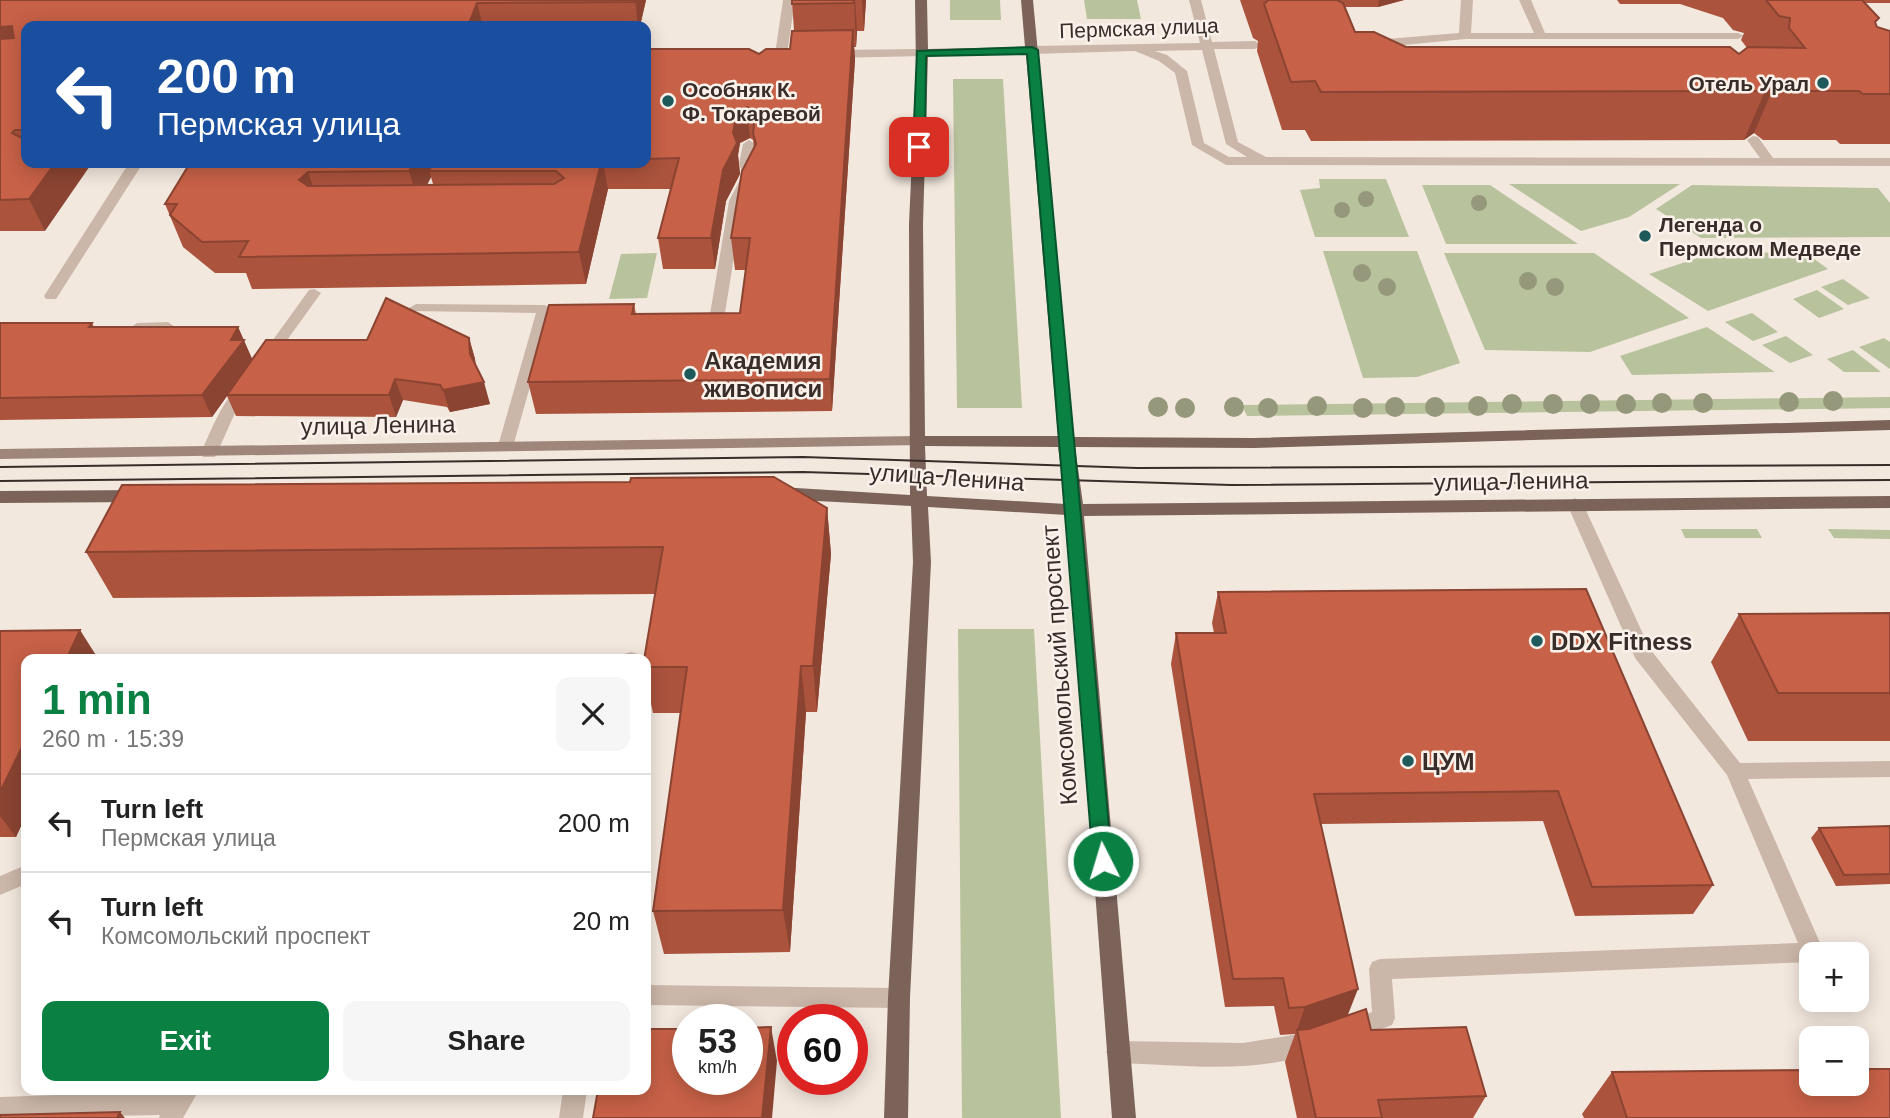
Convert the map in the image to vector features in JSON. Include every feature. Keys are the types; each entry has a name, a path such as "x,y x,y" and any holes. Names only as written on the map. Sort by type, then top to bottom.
{"main road":[{"path":"896,1118 899,998 922,562 917,441 916,224 920,0"},
{"name":"Комсомольский проспект","path":"1027,0 1066,444 1075,510 1124,1118"},
{"name":"Пермская улица","path":"920,53 1032,50"},
{"name":"улица Ленина","path":"0,454 917,441 1066,444 1254,443 1890,425"},
{"name":"улица Ленина","path":"760,493 1075,510 1890,502"},
{"path":"0,497 151,495"}],"street":[{"path":"765,54 787,54 789,0"},
{"path":"1195,0 1232,144 1264,161"},
{"path":"1465,36 1467,0"},
{"path":"1525,0 1541,36"},
{"path":"1363,44 1433,41 1465,36 1738,36"},
{"name":"Пермская улица","path":"1032,50 1255,45"},
{"path":"1139,49 1163,58 1181,71 1198,145 1226,160 1890,162"},
{"name":"Пермская улица","path":"818,54 920,53"},
{"path":"1753,140 1769,161"},
{"path":"681,319 717,319 736,201 750,174 746,164 749,144"},
{"path":"51,296 133,168"},
{"path":"209,453 228,412 314,293"},
{"path":"416,307 545,309 506,446"},
{"path":"115,329 169,327"},
{"path":"1118,1052 1211,1053 1296,1048 1384,1018 1380,969 1814,952 1735,771 1642,653 1576,504"},
{"path":"1735,771 1890,769"},
{"path":"0,886 21,876"},
{"path":"651,995 899,998"},
{"path":"571,1118 574,1095"},
{"path":"0,1110 178,1104"}],"green space":[{"path":"950,0 1000,0 1001,20 950,20"},
{"path":"1084,0 1137,0 1141,19 1087,19"},
{"path":"953,79 1003,79 1022,408 957,408"},
{"path":"1319,179 1386,179 1409,237 1315,237 1300,190 1320,188"},
{"path":"1509,184 1680,184 1629,217 1581,231"},
{"path":"1422,185 1490,185 1578,244 1446,244"},
{"path":"1692,185 1878,188 1890,203 1890,237 1701,238 1656,209"},
{"path":"1323,251 1417,251 1460,363 1417,377 1363,378"},
{"path":"1716,252 1806,253 1828,269 1708,311 1649,274"},
{"path":"657,253 647,298 609,299 621,254"},
{"path":"1444,253 1594,253 1689,318 1590,352 1485,350"},
{"path":"1843,279 1870,298 1848,305 1821,287"},
{"path":"1817,290 1844,309 1819,318 1793,299"},
{"path":"1752,313 1778,332 1753,341 1725,322"},
{"path":"1707,327 1775,372 1632,375 1620,356"},
{"path":"1786,336 1813,355 1790,363 1762,345"},
{"path":"1884,338 1890,342 1890,369 1859,347"},
{"path":"1853,350 1881,372 1844,372 1827,359"},
{"path":"1890,397 1890,408 1247,416 1242,405"},
{"path":"1681,529 1757,529 1762,538 1685,538"},
{"path":"1828,529 1890,530 1890,539 1834,538"},
{"path":"958,629 1034,629 1061,1118 962,1118"}],"building":[{"path":"0,0 635,0 477,3 470,21 21,21 21,130 12,133 21,138 21,168 51,168 29,199 0,200 0,39 14,38 12,26 0,27"},
{"path":"792,0 854,0 854,3 792,4"},
{"path":"1268,0 1337,0 1343,3 1355,32 1374,32 1406,47 1730,47 1739,54 1748,47 1805,48 1789,28 1790,18 1779,16 1766,0 1862,0 1879,18 1875,22 1877,27 1890,31 1890,94 1863,94 1859,91 1785,91 1775,84 1765,91 1321,92 1315,81 1291,82 1264,4"},
{"path":"853,30 830,379 528,382 549,305 634,304 632,314 740,313 750,238 731,238 742,171 756,144 753,133 755,114 747,107 737,113 733,133 737,143 723,170 711,238 658,238 679,158 651,159 651,49 749,49 759,54 766,49 790,49 792,31"},
{"path":"187,168 411,168 409,171 308,172 299,180 308,186 554,184 564,178 556,171 429,171 430,168 600,168 579,252 239,257 248,241 202,242 170,215 177,204 165,204"},
{"path":"386,298 469,338 470,354 484,382 443,390 440,385 395,379 389,395 227,395 266,340 367,340"},
{"path":"0,323 92,323 89,327 238,327 231,340 244,340 202,395 0,398"},
{"path":"774,477 827,508 813,666 801,666 783,910 653,911 687,667 651,667 651,654 645,654 663,547 86,552 122,485 630,482 631,478"},
{"name":"ЦУМ","path":"1586,589 1713,885 1592,887 1558,791 1314,794 1358,989 1305,1007 1289,1008 1283,978 1233,979 1176,633 1226,633 1218,592"},
{"path":"1890,613 1890,693 1778,693 1739,614"},
{"path":"80,630 69,654 21,654 21,749 0,792 0,631"},
{"path":"1890,826 1890,874 1844,875 1819,828"},
{"path":"1366,1009 1371,1030 1466,1027 1486,1096 1378,1100 1382,1118 1316,1118 1297,1030 1309,1029"},
{"path":"763,1027 771,1027 762,1118 593,1118 597,1095 651,1095 651,1029 672,1029 672,1095 763,1095"},
{"path":"1869,1069 1890,1069 1890,1118 1627,1118 1612,1072 1799,1070 1799,1096 1869,1096"},
{"path":"120,1112 117,1118 0,1118 0,1115"}],"tram line":[{"path":"0,467 803,457 1137,468 1890,465"},
{"path":"0,481 803,472 1231,485 1890,480"}],"place":[{"name":"Отель Урал","path":"1823,83"},
{"name":"Особняк К. Ф. Токаревой","path":"668,101"},
{"name":"Легенда о Пермском Медведе","path":"1645,236"},
{"name":"Академия живописи","path":"690,374"},
{"name":"DDX Fitness","path":"1537,641"},
{"name":"ЦУМ","path":"1408,761"}],"route":[{"path":"919,147 922,69 920,53 1032,50 1066,444 1075,510 1103,861"}]}
